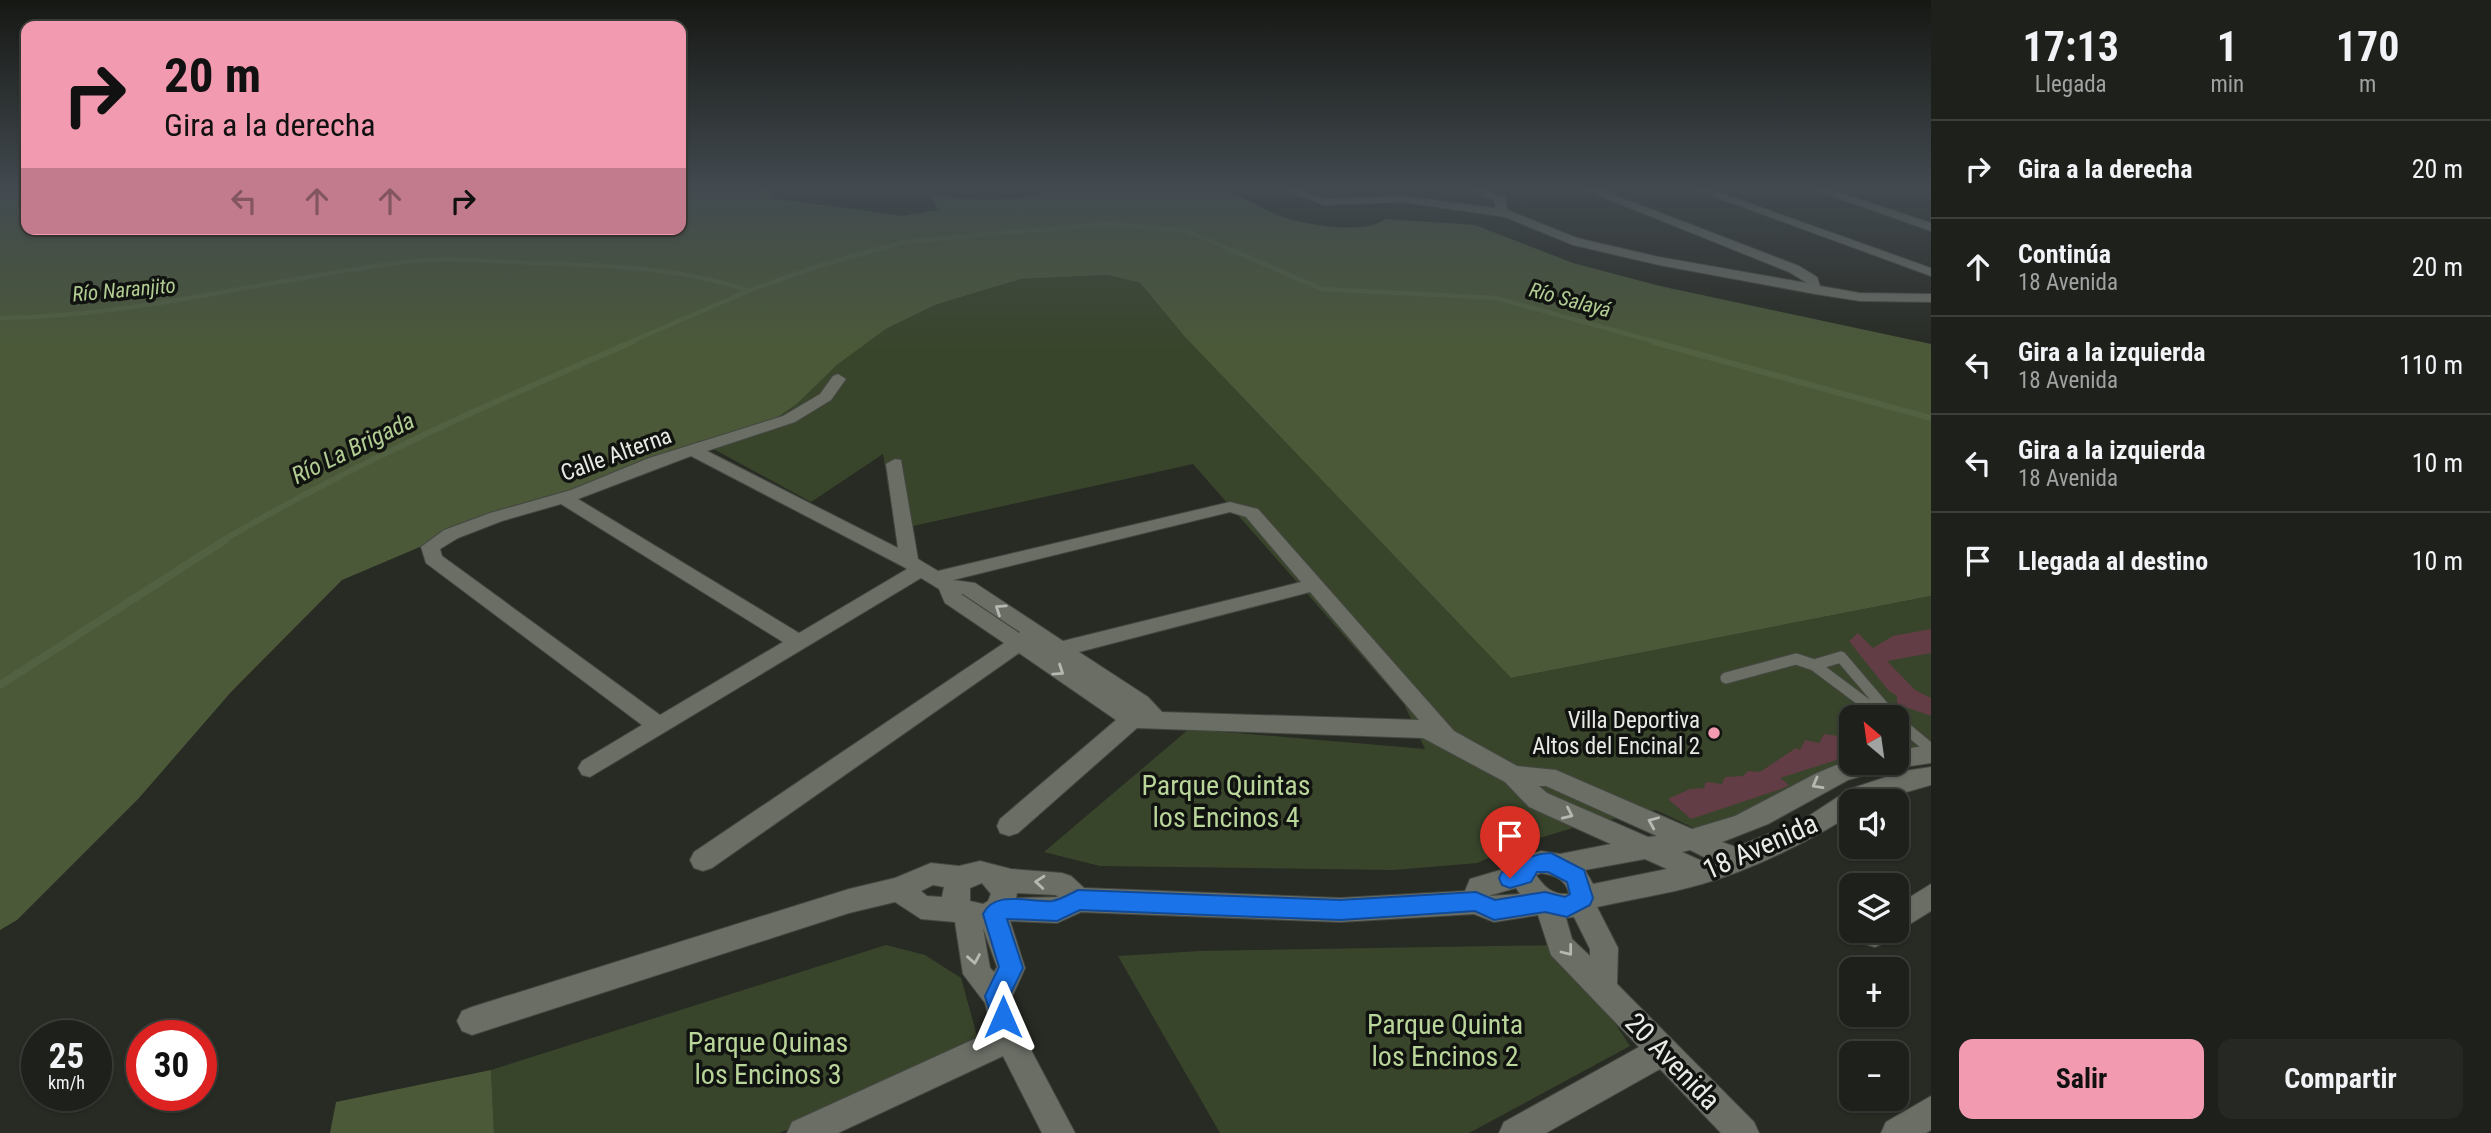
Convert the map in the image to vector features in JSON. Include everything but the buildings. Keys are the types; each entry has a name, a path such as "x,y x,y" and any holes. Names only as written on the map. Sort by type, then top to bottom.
{"street":[{"path":"1582,243 1596,248 1815,290 1888,299 1931,298"},
{"path":"1727,243 1794,269 1812,280 1815,290"},
{"path":"1849,243 1931,272"},
{"name":"Calle Alterna","path":"658,725 448,569 429,552 437,541 496,517 564,498 692,450 803,413 826,397 838,379"},
{"path":"692,450 929,574 952,598 1027,638 1143,719 1424,729 1448,738 1513,775 1538,800 1702,873"},
{"path":"895,464 929,574"},
{"path":"564,498 800,643"},
{"path":"590,768 658,725 800,643 929,574 1230,507 1252,513 1448,738"},
{"path":"1061,649 1314,586"},
{"path":"1027,638 1061,649 1140,703 1143,719"},
{"path":"703,860 1027,638"},
{"path":"1009,826 1143,719"},
{"path":"1909,757 1931,752"},
{"name":"18 Avenida","path":"1476,902 1479,887 1523,876 1527,867 1534,863 1560,865 1695,840 1764,814 1839,774"},
{"path":"1513,775 1548,777 1738,860"},
{"name":"18 Avenida","path":"1078,900 1340,910 1476,902 1494,910 1546,903 1567,907 1581,900 1702,873 1810,828 1859,796 1904,780 1931,776"},
{"path":"1560,865 1576,877 1581,900 1604,948 1603,989"},
{"path":"472,1021 837,904 900,889 931,874 962,878 979,872 995,877 1062,884 1078,900 1057,911 997,911 984,916 921,906 900,889"},
{"path":"1523,876 1533,893 1546,903"},
{"path":"995,877 1004,893 997,911 1011,968 996,996"},
{"path":"962,878 954,893 963,913 977,974 996,996 1009,1038 1059,1133"},
{"path":"1909,911 1931,896"},
{"name":"20 Avenida","path":"1546,903 1562,946 1743,1133"},
{"path":"803,1133 1009,1038"},
{"path":"1516,1133 1664,1050"},
{"path":"1897,1133 1931,1112"}],"lane":[{"path":"1814,665 1838,657 1844,659 1882,705"},
{"path":"1726,678 1796,659 1814,665 1869,705"},
{"path":"1909,732 1931,752"}],"green space":[{"path":"0,243 1521,243 1573,263 1660,286 1931,344 1931,596 1511,678 1184,336 1140,283 1108,275 1021,279 935,305 886,329 837,365 798,403 751,435 493,516 342,580 231,692 139,798 17,920 0,930"},
{"name":"Parque Quintas los Encinos 4","path":"1108,275 1140,283 1184,336 1511,678 1931,596 1931,748 1909,751 1909,705 1839,705 1839,763 1736,820 1696,829 1656,810 1576,827 1523,843 1477,863 1394,870 1100,866 1044,852 1189,729 1425,749 1404,704 1193,464 895,530 883,454 811,502 708,446 798,403 837,365 886,329 935,305 1021,279"},
{"name":"Parque Quinas los Encinos 3","path":"886,945 925,955 961,978 977,1036 953,1061 779,1133 494,1133 491,1070"},
{"name":"Parque Quinta los Encinos 2","path":"1563,945 1630,1046 1469,1133 1220,1133 1118,956 1200,951"},
{"path":"491,1070 494,1133 330,1133 336,1102"}],"waterway":[{"name":"Río Salayá","path":"628,343 748,291 818,266 901,243"},
{"name":"Río Salayá","path":"1215,243 1322,289 1496,298 1660,343"},
{"name":"Río Naranjito","path":"0,318 103,311 354,269 437,260 641,269 694,276 747,290"},
{"name":"Río La Brigada","path":"222,541 373,460 475,411 632,342"},
{"name":"Río Salayá","path":"1654,342 1931,418"},
{"name":"Río La Brigada","path":"0,685 225,540"}],"place":[{"name":"Villa Deportiva Altos del Encinal 2","path":"1714,733"}],"route":[{"path":"1003,1017 996,996 1011,968 994,914 999,909 1057,911 1078,900 1340,910 1476,902 1494,910 1545,902 1567,907 1576,905 1583,898 1581,884 1576,877 1551,862 1534,863 1527,867 1523,876 1510,878"}]}
